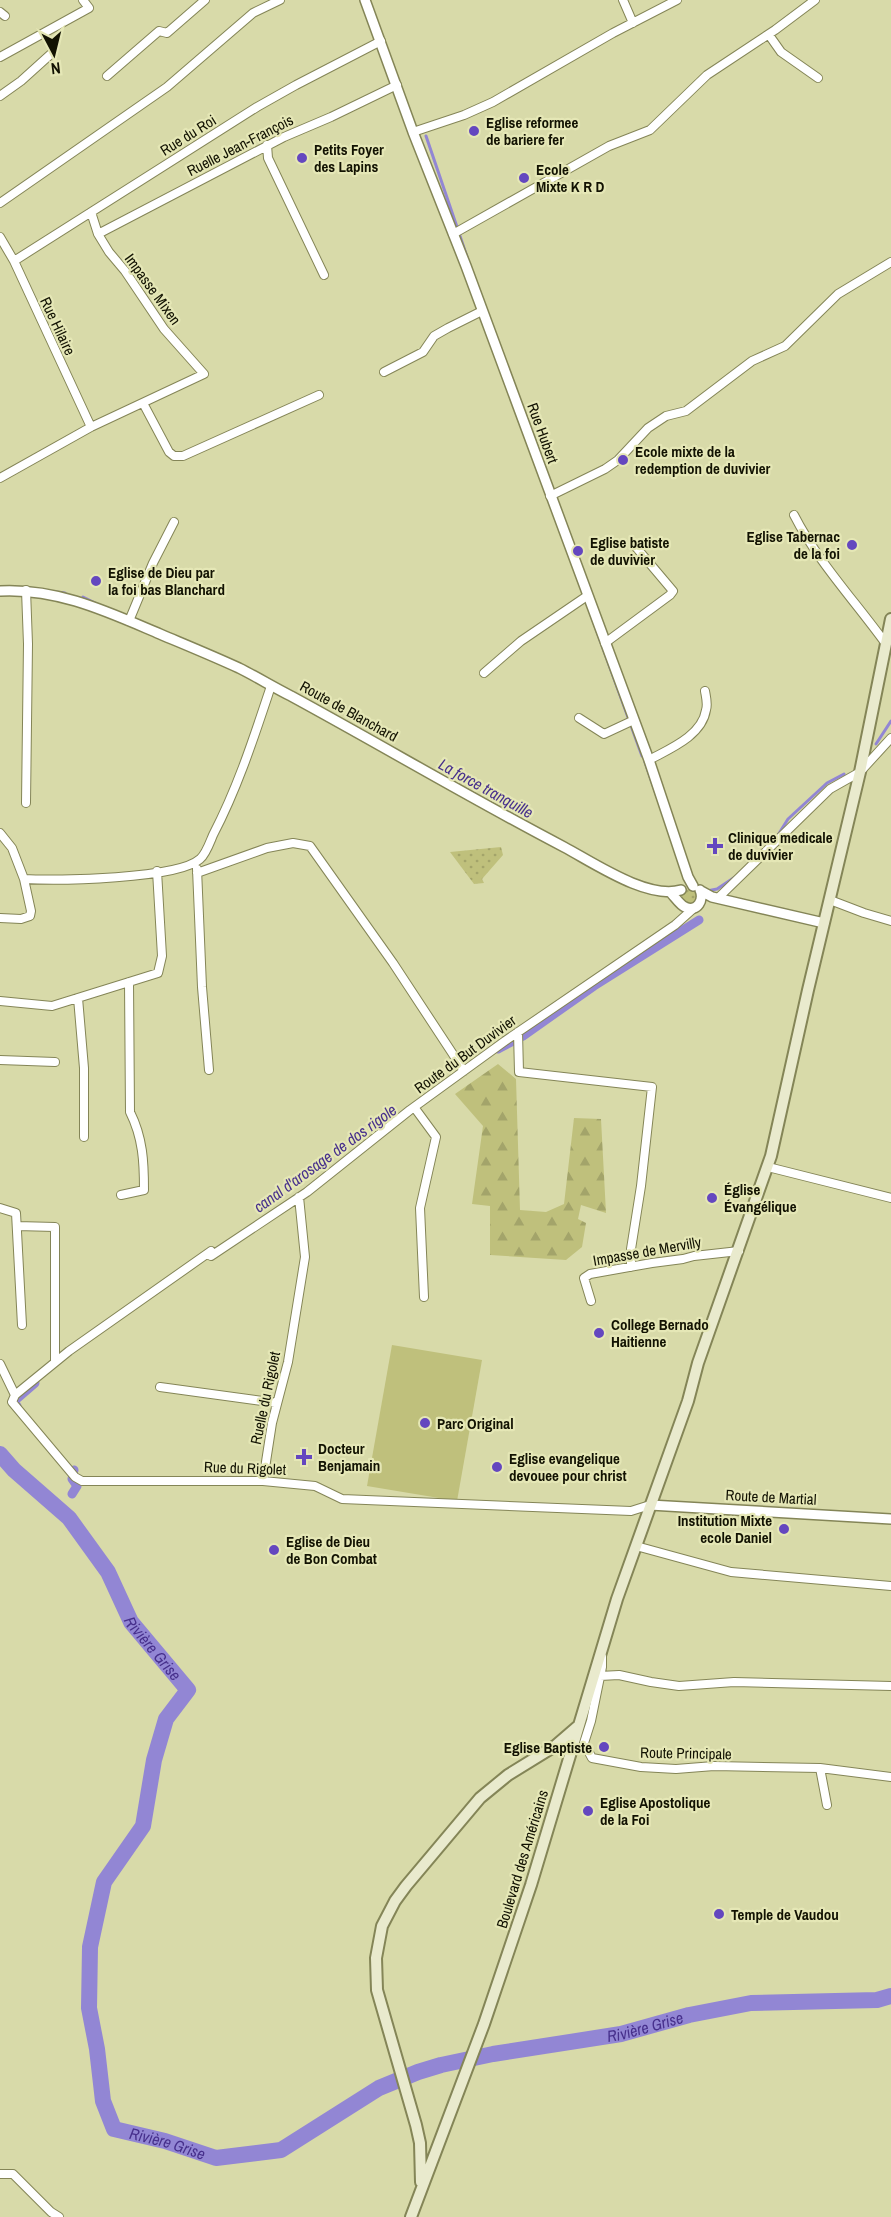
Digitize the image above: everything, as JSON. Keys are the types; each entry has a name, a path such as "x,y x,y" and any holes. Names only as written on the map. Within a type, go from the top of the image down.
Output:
{"main road":[{"name":"Boulevard des Américains","path":"411,2217 484,2024 531,1885 600,1653 674,1442 698,1363 740,1251 768,1167 782,1117 808,990 860,772 891,619"},
{"path":"420,2194 422,2159 416,2125 383,2014 376,1973 377,1946 382,1926 395,1901 440,1843 480,1798 500,1780 547,1752 578,1727"}],"street":[{"path":"0,57 89,8 83,0"},
{"path":"107,76 159,31 167,33 205,0"},
{"path":"0,203 167,87 253,13 280,0"},
{"name":"Rue Hubert","path":"365,0 692,881"},
{"path":"623,0 633,23"},
{"path":"413,132 488,104 633,23 664,3 677,0"},
{"path":"453,234 609,146 650,130 707,75 769,35 815,0"},
{"path":"769,35 781,52 818,78"},
{"name":"Rue du Roi","path":"14,261 257,107 381,41"},
{"path":"0,96 21,81 52,53"},
{"name":"Ruelle Jean-François","path":"98,234 267,146 397,85"},
{"path":"267,146 268,158 324,275"},
{"name":"Impasse Mixen","path":"92,212 98,234 164,328 204,374 143,403"},
{"name":"Rue Hilaire","path":"0,237 14,261 91,427"},
{"path":"550,496 604,469 625,453 648,428 666,416 686,411 752,361 785,346 838,294 891,262"},
{"path":"384,372 423,352 434,336 482,312"},
{"path":"0,478 91,427 143,403 169,452 174,456 183,456 319,395"},
{"path":"794,515 808,542 886,644"},
{"path":"129,621 153,563 174,522"},
{"path":"605,643 673,591 635,546"},
{"path":"26,590 28,644 26,803"},
{"name":"Route de Blanchard","path":"0,591 26,590 75,600 240,669 538,834 641,886 670,893 682,900"},
{"path":"484,673 521,641 587,596"},
{"path":"24,879 119,877 182,867 202,858 231,800 271,686"},
{"path":"649,760 678,746 693,732 706,713 705,691"},
{"path":"579,718 604,734 634,720"},
{"path":"692,881 682,900 689,908 715,898 830,789 860,772 891,738"},
{"path":"0,833 12,848 24,879 31,911 30,916 21,919 0,918"},
{"path":"197,873 267,848 293,843 310,846 393,963 464,1071"},
{"path":"197,861 202,998 209,1070"},
{"path":"0,1001 52,1006 158,973 162,956 157,871"},
{"path":"692,881 715,898"},
{"path":"692,881 715,898 824,923"},
{"path":"692,881 702,896 697,906"},
{"name":"Route du But Duvivier","path":"15,1395 54,1362 211,1251 210,1256 300,1197 414,1107 518,1032 675,925 682,900"},
{"path":"830,900 864,914 891,921"},
{"path":"121,1195 144,1190 144,1153 138,1128 130,1112 129,982"},
{"path":"78,998 84,1068 84,1137"},
{"path":"518,1032 519,1072 652,1087 642,1186 631,1249 631,1267"},
{"path":"0,1060 55,1062"},
{"path":"414,1107 436,1137 420,1208 424,1297"},
{"path":"768,1167 891,1198"},
{"name":"Ruelle du Rigolet","path":"262,1481 277,1403 288,1362 305,1257 300,1197"},
{"path":"0,1208 16,1213 22,1325"},
{"path":"17,1226 54,1227 54,1362"},
{"name":"Impasse de Mervilly","path":"591,1301 584,1278 590,1274 740,1251"},
{"path":"0,1364 15,1395"},
{"path":"160,1387 277,1403"},
{"name":"Rue du Rigolet","path":"15,1395 12,1399 14,1405 75,1477 82,1481 262,1481 315,1486 342,1499 631,1511 650,1505"},
{"name":"Route de Martial","path":"650,1505 891,1519"},
{"path":"636,1546 730,1572 891,1586"},
{"name":"Route Principale","path":"600,1653 603,1659 600,1676 584,1743 592,1758 636,1767 820,1768 891,1777"},
{"path":"600,1676 619,1675 651,1683 679,1686 734,1682 891,1686"},
{"path":"820,1768 827,1804"},
{"path":"0,2174 13,2174 51,2212 59,2217"}],"green space":[{"path":"501,847 503,855 482,879 484,883 474,884 450,852"},
{"path":"690,889 698,897 690,905 682,897"},
{"path":"498,1064 516,1079 520,1210 546,1212 564,1204 574,1118 601,1119 606,1213 581,1205 578,1219 586,1223 582,1247 566,1260 490,1255 490,1206 472,1204 483,1126 455,1094"},
{"name":"Parc Original","path":"392,1345 482,1360 457,1501 367,1486"}],"waterway":[{"path":"426,136 457,227"},
{"path":"460,236 467,257"},
{"name":"La force tranquille","path":"55,592 65,593"},
{"name":"La force tranquille","path":"83,597 97,604"},
{"path":"591,615 642,756"},
{"path":"876,744 891,721"},
{"path":"645,762 657,797"},
{"path":"778,835 788,819 827,783 844,774"},
{"path":"707,891 717,889 735,877"},
{"name":"canal d'arosage de dos rigole","path":"498,1049 523,1036 594,986 699,920"},
{"name":"canal d'arosage de dos rigole","path":"17,1406 13,1402 35,1383"},
{"name":"Rivière Grise","path":"0,1454 14,1470 69,1518 108,1572 131,1622 188,1690 166,1719 154,1760 143,1826 104,1882 90,1947 89,2008 97,2049 103,2101 114,2129 165,2141 216,2158 281,2150 379,2088 441,2065 493,2054 621,2034 689,2015 751,2003 877,2000 891,1996"},
{"name":"canal d'arosage de dos rigole","path":"72,1494 77,1486 72,1479 74,1470"}],"place":[{"name":"Eglise reformee de bariere fer","path":"474,131"},
{"name":"Petits Foyer des Lapins","path":"302,158"},
{"name":"Ecole Mixte K R D","path":"524,178"},
{"name":"Ecole mixte de la redemption de duvivier","path":"623,460"},
{"name":"Eglise Tabernac de la foi","path":"852,545"},
{"name":"Eglise batiste de duvivier","path":"578,551"},
{"name":"Eglise de Dieu par la foi bas Blanchard","path":"96,581"},
{"name":"Clinique medicale de duvivier","path":"715,846"},
{"name":"Église Évangélique","path":"712,1198"},
{"name":"College Bernado Haitienne","path":"599,1333"},
{"name":"Parc Original","path":"425,1423"},
{"name":"Docteur Benjamain","path":"304,1457"},
{"name":"Eglise evangelique devouee pour christ","path":"497,1467"},
{"name":"Institution Mixte ecole Daniel","path":"784,1529"},
{"name":"Eglise de Dieu de Bon Combat","path":"274,1550"},
{"name":"Eglise Baptiste","path":"604,1747"},
{"name":"Eglise Apostolique de la Foi","path":"588,1811"},
{"name":"Temple de Vaudou","path":"719,1914"}]}
